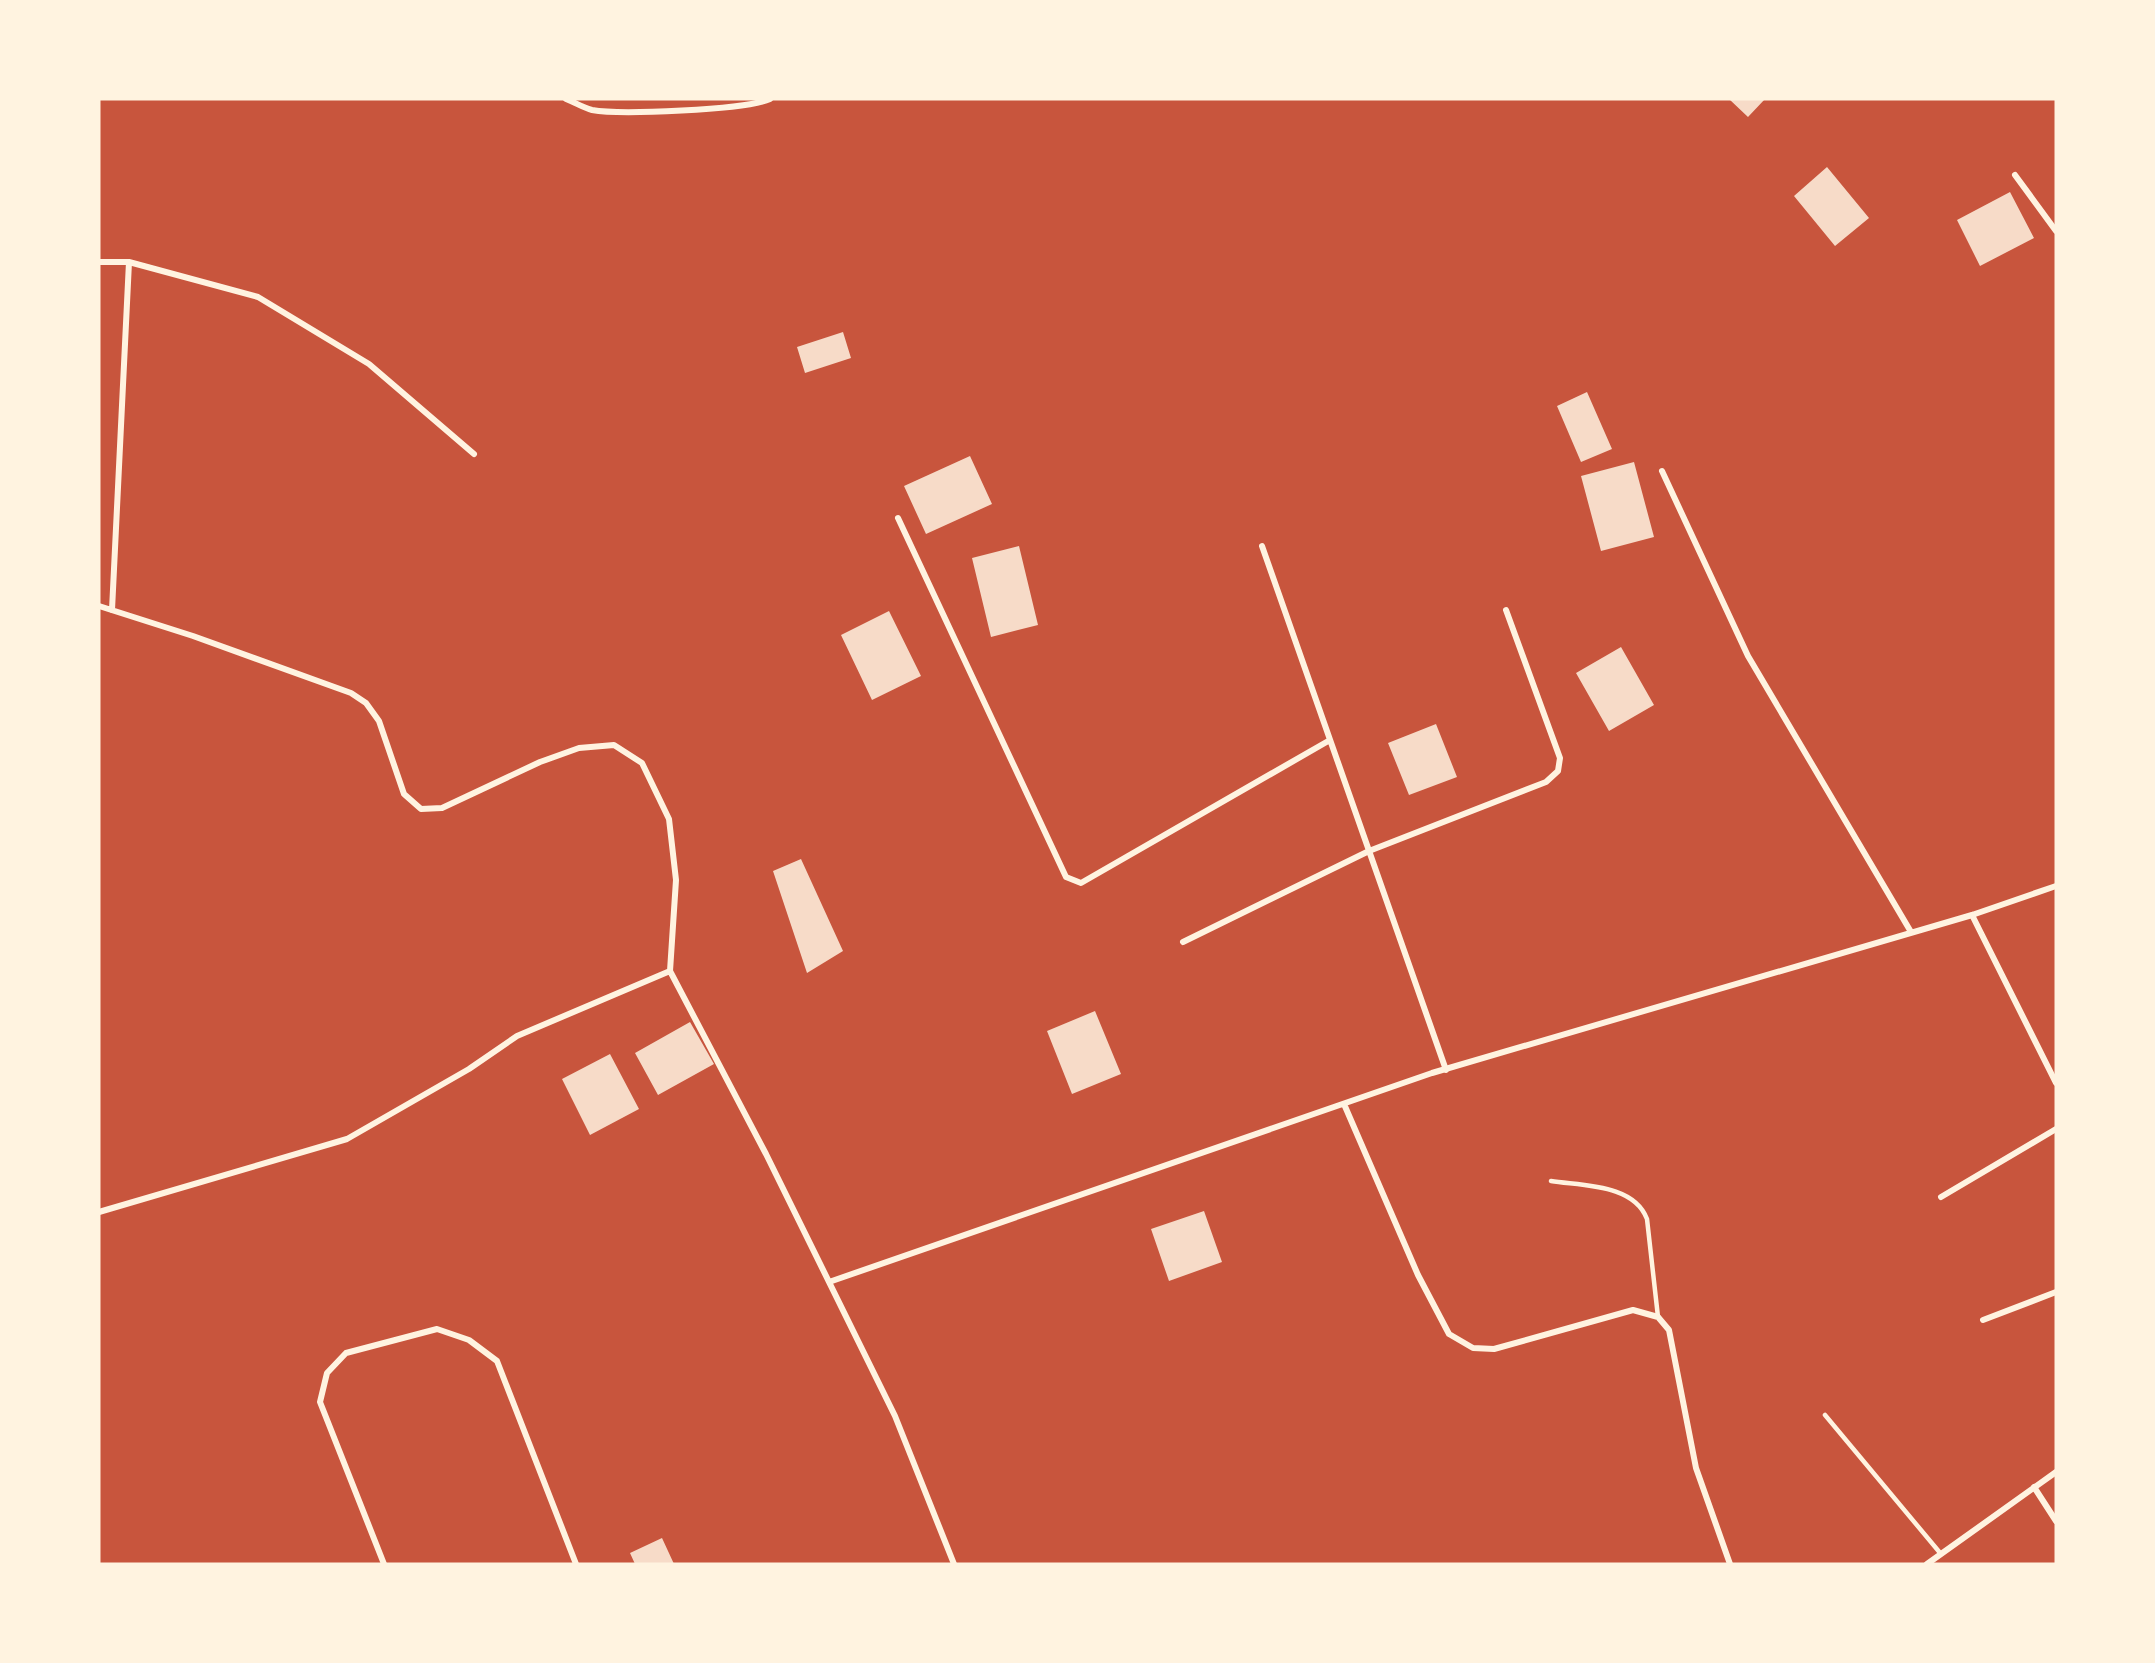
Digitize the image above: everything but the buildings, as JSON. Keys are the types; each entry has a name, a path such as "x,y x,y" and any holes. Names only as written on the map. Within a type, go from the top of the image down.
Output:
{"street":[{"path":"566,99 592,110 621,111 715,108 770,99"},
{"path":"2015,176 2056,231"},
{"path":"99,262 129,262 258,297 369,364 474,454"},
{"path":"112,610 129,262"},
{"path":"1662,471 1748,656 1911,932"},
{"path":"898,518 1066,877 1081,883 1330,740"},
{"path":"1262,546 1446,1070"},
{"path":"99,606 204,640 351,693 366,703 379,721 404,794 421,809 442,808 540,762 579,748 614,745 642,763 669,819 676,880 670,971 830,1282 895,1416 954,1564"},
{"path":"1183,942 1369,851 1546,782 1557,771 1560,758 1506,610"},
{"path":"830,1282 1446,1070 1972,915 2056,886"},
{"path":"1972,915 2056,1083"},
{"path":"99,1212 347,1139 469,1069 517,1036 670,971"},
{"path":"1344,1104 1418,1275 1449,1334 1473,1348 1494,1349 1634,1310 1658,1317 1669,1330 1696,1468 1730,1564"},
{"path":"1941,1197 2056,1129"},
{"path":"1983,1320 2056,1292"},
{"path":"384,1564 320,1402 327,1373 346,1353 437,1329 469,1340 497,1360 576,1564"},
{"path":"1927,1564 2056,1472"},
{"path":"2034,1487 2056,1521"}],"lane":[{"path":"1551,1181 1624,1193 1644,1211 1647,1219 1658,1317"},
{"path":"1825,1415 1941,1554"}]}
